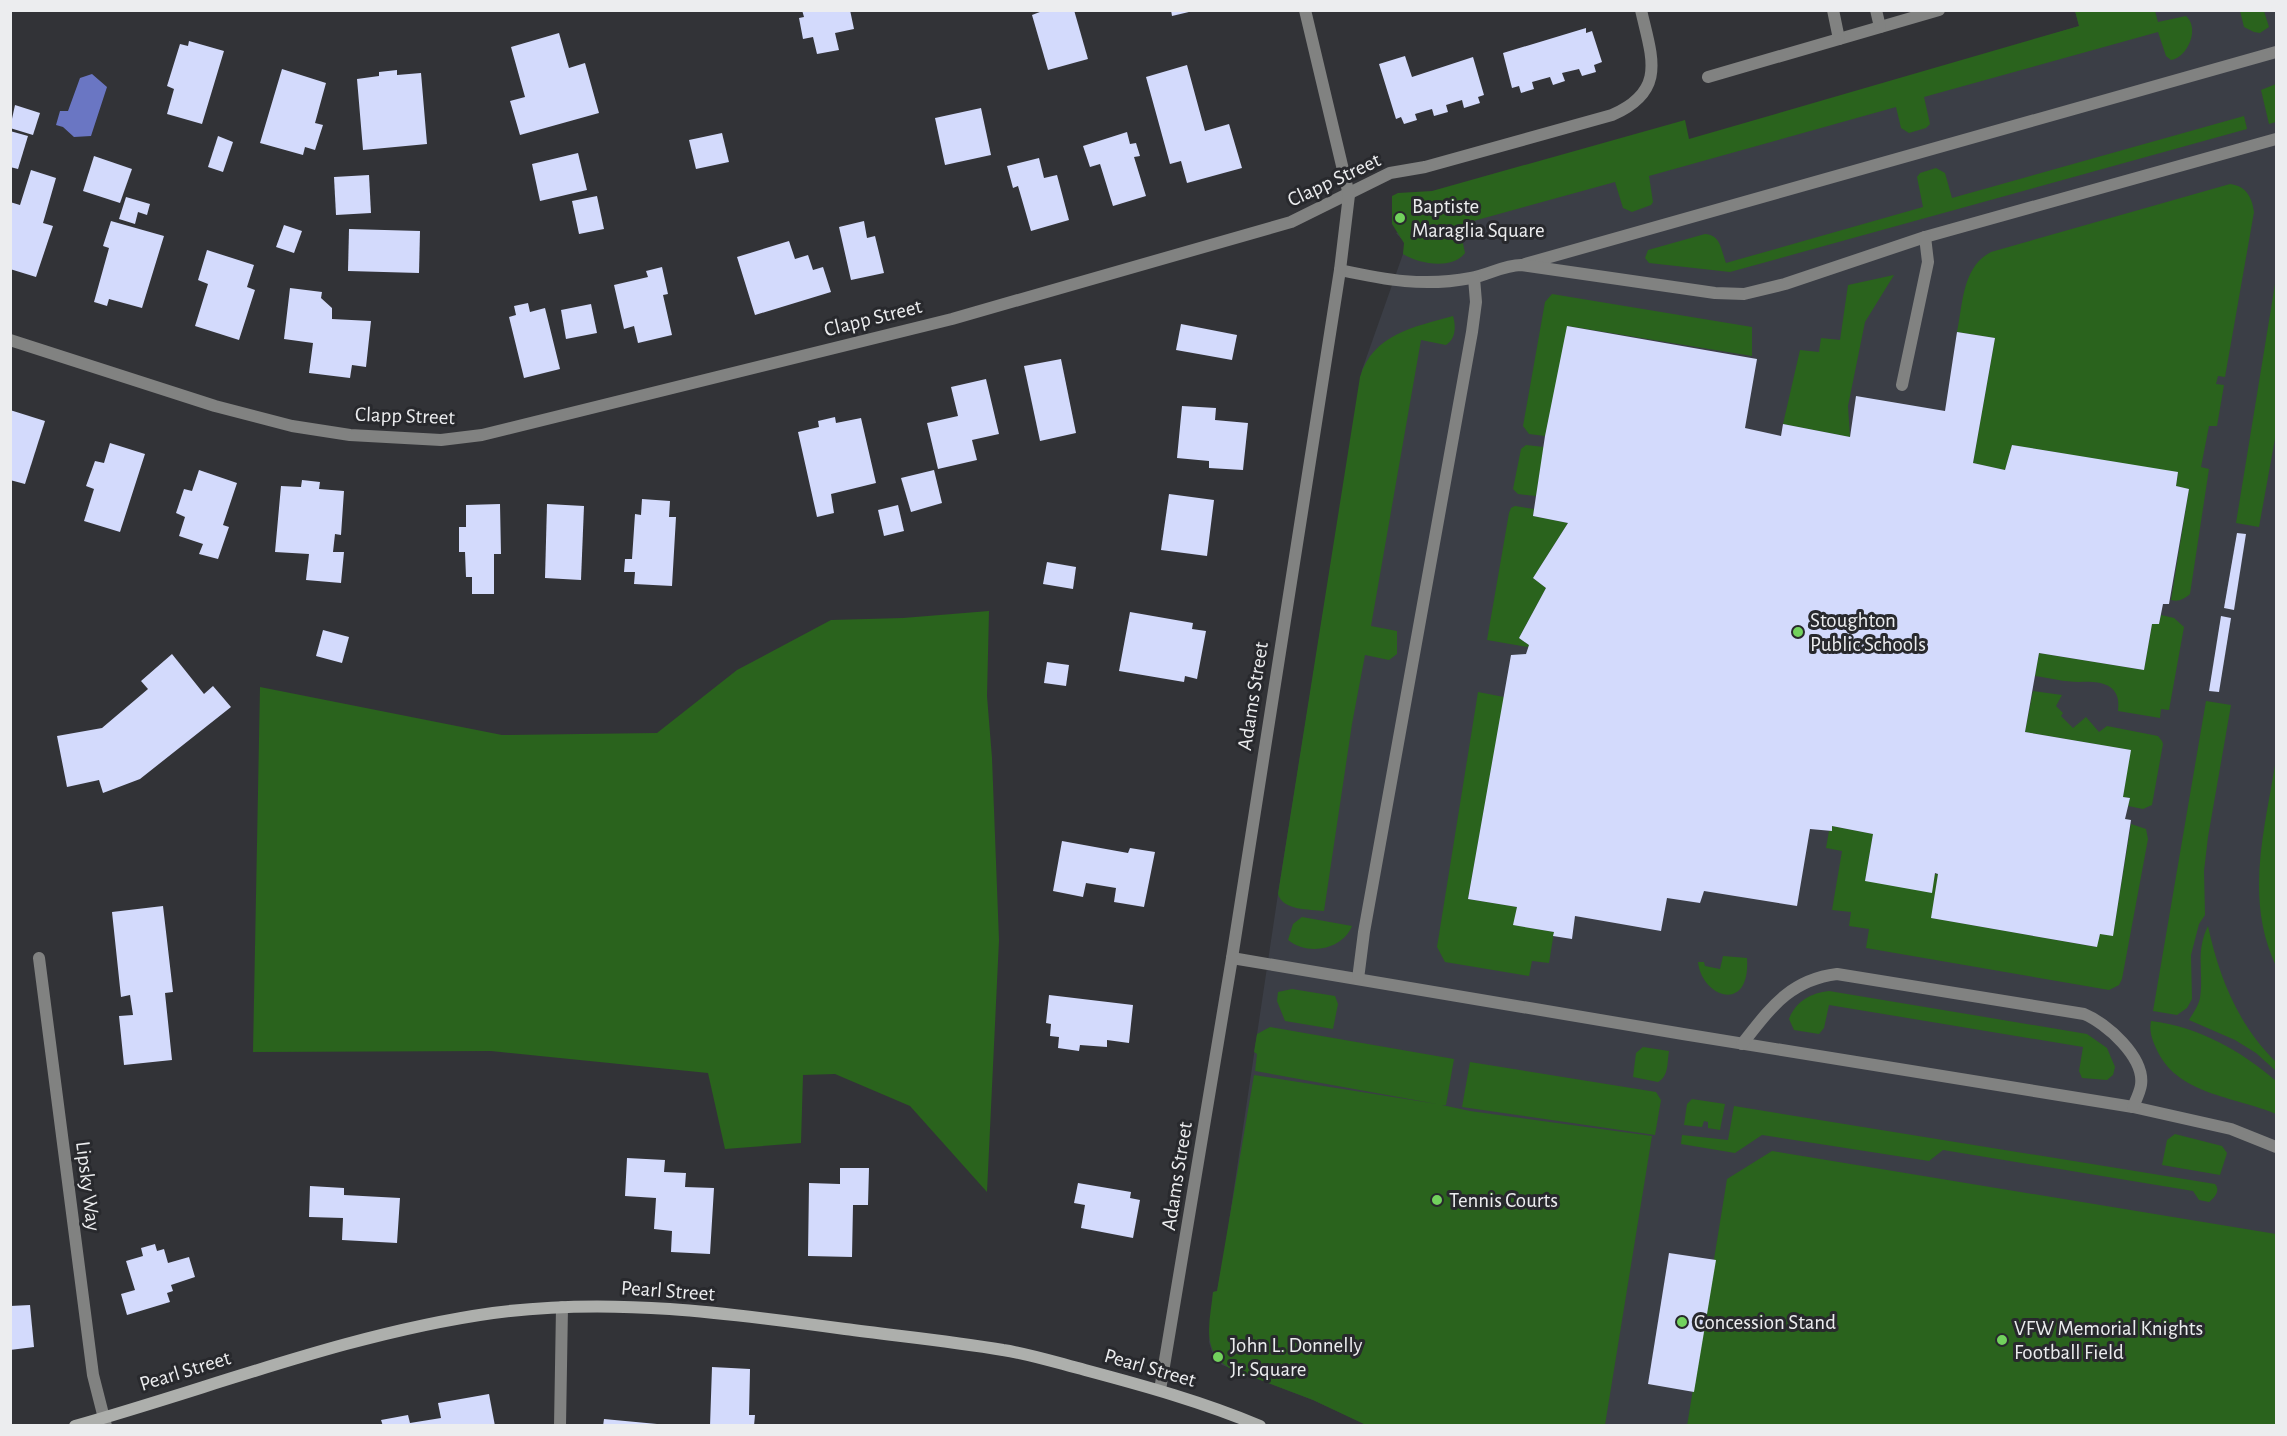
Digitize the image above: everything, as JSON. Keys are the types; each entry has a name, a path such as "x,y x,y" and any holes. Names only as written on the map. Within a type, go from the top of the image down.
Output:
{"main road":[{"name":"Pearl Street","path":"75,1425 105,1421 311,1354 412,1329 494,1313 562,1307 644,1306 1005,1350 1160,1390 1260,1425"}],"street":[{"name":"Adams Street","path":"1160,1390 1232,958 1340,270 1349,195 1305,10"},
{"name":"Clapp Street","path":"10,340 215,406 292,426 350,435 441,440 482,435 952,319 1291,222 1390,173 1425,167 1612,115 1627,108 1640,98 1649,85 1652,69 1641,10"},
{"path":"1833,10 1839,39"},
{"path":"1876,10 1880,27"},
{"path":"1708,77 1938,10"},
{"path":"1521,265 2277,52"},
{"path":"1340,270 1386,280 1436,284 1474,278 1513,265 1521,265 1735,295 1785,284 1925,237 2277,139"},
{"path":"1902,385 1928,262 1925,237"},
{"path":"1358,979 1364,932 1472,332 1476,302 1474,278"},
{"name":"Lipsky Way","path":"39,958 93,1375 105,1421"},
{"path":"1232,958 2133,1107 2231,1129 2277,1147"},
{"path":"1742,1044 1785,994 1798,985 1820,976 1837,974 2037,1006 2095,1018 2118,1038 2134,1059 2142,1084 2133,1107"},
{"path":"560,1425 562,1307"}],"shaded area":[{"name":"Stoughton Public Schools","path":"2075,11 2276,11 2276,1425 1367,1425 1313,1400 1222,1365 1213,1355 1209,1342 1213,1292 1217,1291 1224,1255 1278,894 1362,370 1405,243 1396,233 2079,26"}],"green space":[{"path":"2075,11 2155,11 2158,22 2186,16 2190,21 2192,34 2187,48 2177,58 2171,60 2166,56 2158,32 1924,97 1930,124 1926,128 1909,133 1901,128 1896,107 1649,176 1653,202 1651,205 1632,212 1623,208 1615,182 1459,225 1465,253 1452,262 1426,263 1403,254 1404,243 1392,224 1392,196 1398,193 1432,191 1685,120 1689,139 2079,26"},
{"path":"2240,11 2264,11 2269,27 2260,33 2244,27"},
{"path":"2276,84 2276,122 2269,124 2261,90"},
{"path":"2244,116 2247,129 1730,272 1649,263 1645,258 1648,250 1705,234 1717,240 1726,263 1923,207 1917,177 1920,173 1936,168 1945,173 1952,198"},
{"path":"2230,184 2240,187 2247,193 2254,212 2225,377 2218,376 2216,384 2224,385 2217,426 2209,426 2201,467 2209,469 2190,594 2181,600 2174,601 2171,600 2189,489 2176,486 2178,473 2012,445 2005,470 1973,463 1995,338 1957,332 1969,277 1981,259 1991,252"},
{"path":"1894,275 1865,322 1848,406 1850,437 1783,424 1800,350 1819,352 1821,338 1840,340 1848,285"},
{"path":"2276,278 2276,433 2259,527 2236,523"},
{"path":"1552,294 1752,327 1752,356 1568,326 1545,436 1529,434 1523,426 1545,302"},
{"path":"1453,316 1454,332 1452,339 1446,345 1421,340 1371,626 1397,631 1397,654 1389,660 1365,655 1352,724 1324,911 1297,908 1285,904 1278,894 1360,377 1366,362 1385,342 1410,329"},
{"path":"1526,445 1544,447 1536,496 1518,494 1513,489 1521,449"},
{"path":"1515,506 1534,509 1533,516 1568,523 1533,578 1546,588 1519,638 1529,645 1528,647 1487,640 1509,513"},
{"path":"989,611 987,696 992,758 999,940 987,1192 910,1106 835,1074 803,1075 801,1143 725,1149 708,1073 491,1051 253,1052 260,687 502,735 657,733 737,670 831,620 903,618"},
{"path":"2161,615 2174,618 2184,627 2169,710 2161,709 2160,718 2118,711 2118,702 2113,689 2101,683 2035,676 2039,653 2144,670 2152,624 2159,624"},
{"path":"2033,691 2062,695 2056,706 2063,713 2061,716 2073,728 2086,717 2099,732 2107,726 2158,736 2163,744 2152,805 2143,809 2128,806 2130,798 2123,797 2130,750 2025,732"},
{"path":"1478,692 1504,697 1468,899 1517,907 1514,925 1554,932 1549,963 1532,961 1529,976 1445,962 1437,947"},
{"path":"2206,701 2231,705 2208,837 2204,871 2205,915 2199,924 2191,955 2192,999 2187,1008 2177,1015 2153,1011"},
{"path":"2276,759 2276,966 2266,940 2259,889 2263,837"},
{"path":"2131,824 2146,829 2148,839 2122,979 2119,985 2109,990 1866,948 1869,929 1849,926 1851,912 1832,910 1842,851 1826,848 1832,826 1873,834 1865,881 1938,874 1932,918 2096,947 2100,934 2113,935"},
{"path":"1302,917 1352,926 1341,941 1333,945 1324,948 1305,948 1288,940 1293,924"},
{"path":"2208,926 2224,982 2251,1032 2276,1062 2276,1071 2256,1053 2235,1040 2189,1020 2200,998 2201,953"},
{"path":"1723,956 1747,958 1746,976 1742,987 1734,993 1726,994 1716,991 1701,974 1698,962 1704,962 1705,966 1720,969"},
{"path":"1292,989 1335,996 1338,1004 1333,1029 1285,1021 1277,1001 1278,992"},
{"path":"1829,991 2087,1034 2107,1048 2115,1067 2113,1075 2107,1080 2082,1078 2079,1071 2083,1047 1829,1005 1824,1028 1819,1034 1794,1030 1789,1019 1796,1007 1810,996"},
{"path":"2151,1021 2202,1034 2248,1059 2276,1081 2276,1114 2208,1092 2177,1076 2165,1064 2156,1048 2151,1035"},
{"name":"Tennis Courts","path":"1270,1027 1454,1059 1446,1105 1442,1105 1470,1111 1652,1136 1605,1425 1366,1425 1313,1400 1231,1369 1221,1362 1211,1345 1210,1314 1213,1292 1217,1291 1254,1075 1437,1104 1255,1071 1257,1054 1254,1052 1257,1034"},
{"path":"1643,1047 1669,1051 1666,1073 1658,1082 1633,1077 1636,1053"},
{"path":"1470,1062 1656,1092 1661,1100 1655,1135 1462,1107"},
{"path":"1692,1099 1725,1104 1720,1130 1708,1128 1708,1122 1704,1121 1702,1127 1684,1125 1687,1104"},
{"path":"1734,1106 2215,1184 2217,1192 2209,1202 2199,1200 2193,1191 1943,1150 1929,1161 1762,1135 1735,1153 1681,1144 1682,1135 1728,1140"},
{"path":"2175,1134 2222,1146 2227,1153 2220,1175 2162,1165 2167,1140"},
{"name":"VFW Memorial Knights Football Field","path":"1772,1151 2276,1234 2276,1425 1687,1426 1727,1179"}],"water":[{"path":"92,74 107,87 91,136 74,137 63,127 56,125 60,111 68,111 80,78"}],"building":[{"path":"802,10 850,10 854,29 835,33 839,50 817,54 813,37 803,39 799,18 804,17"},
{"path":"1045,10 1074,10 1088,59 1048,70 1032,15"},
{"path":"1171,10 1192,10 1193,11 1172,16"},
{"path":"1586,28 1586,33 1592,31 1602,62 1594,65 1596,72 1582,76 1579,69 1562,73 1565,81 1553,85 1550,77 1532,82 1534,89 1521,93 1519,86 1512,88 1503,53"},
{"path":"559,33 569,68 585,63 599,113 520,135 510,101 525,97 511,47"},
{"path":"189,41 224,51 202,124 167,114 174,89 167,86 180,44 188,46"},
{"path":"1405,56 1412,77 1473,57 1484,95 1478,97 1480,103 1464,108 1462,100 1446,105 1448,112 1434,116 1432,109 1415,114 1417,120 1404,124 1401,117 1396,119 1379,64"},
{"path":"1187,65 1205,131 1229,124 1242,168 1187,183 1181,161 1170,164 1146,77"},
{"path":"282,69 326,83 315,123 323,125 315,150 305,147 303,155 260,143"},
{"path":"397,70 397,75 421,73 427,144 363,150 357,79 379,76 379,72"},
{"path":"15,105 40,113 33,135 10,128"},
{"path":"981,108 991,155 945,165 935,118"},
{"path":"10,131 28,136 18,169 10,167"},
{"path":"1127,132 1130,144 1136,143 1140,156 1134,157 1146,196 1113,206 1100,164 1090,167 1083,146"},
{"path":"722,133 729,162 696,169 689,140"},
{"path":"218,136 233,142 223,172 208,167"},
{"path":"578,153 587,190 540,201 532,164"},
{"path":"94,156 132,169 120,203 83,191"},
{"path":"1039,158 1044,178 1057,175 1069,220 1031,231 1018,186 1013,188 1007,166"},
{"path":"31,170 56,178 43,223 53,226 36,277 10,269 10,202 20,205"},
{"path":"369,175 371,213 336,215 334,177"},
{"path":"597,196 604,229 579,234 572,201"},
{"path":"126,197 150,204 147,215 138,212 135,224 119,219"},
{"path":"111,221 164,236 142,308 109,299 107,306 94,302 109,248 103,246"},
{"path":"864,221 867,238 875,236 884,273 851,280 839,227"},
{"path":"284,225 302,231 294,253 276,247"},
{"path":"349,229 420,231 419,273 348,271"},
{"path":"789,241 795,259 808,255 813,270 823,267 831,292 755,315 737,257"},
{"path":"207,250 254,265 247,287 255,290 239,340 195,326 208,284 198,280"},
{"path":"662,267 668,294 663,295 672,335 638,343 634,326 624,329 614,285 648,277 646,271"},
{"path":"290,288 322,292 321,298 332,308 332,319 371,321 366,367 352,365 350,378 309,373 313,343 284,339"},
{"path":"528,303 530,312 545,308 560,369 524,378 509,317 516,315 514,306"},
{"path":"591,304 597,333 566,339 561,310"},
{"path":"1181,324 1237,335 1232,360 1176,350"},
{"path":"1567,326 1757,359 1745,428 1781,436 1783,424 1850,437 1856,396 1945,411 1957,332 1995,338 1973,463 2005,470 2012,445 2178,472 2176,486 2189,489 2169,604 2163,604 2159,624 2152,624 2144,670 2039,653 2025,732 2131,750 2123,797 2130,798 2125,819 2131,820 2113,936 2100,934 2097,947 1931,918 1938,874 1935,873 1932,893 1865,881 1873,834 1832,826 1832,831 1810,829 1797,906 1704,891 1700,903 1667,898 1661,931 1575,916 1572,939 1553,936 1554,932 1513,925 1517,907 1468,899 1511,655 1526,654 1529,645 1519,638 1546,588 1533,578 1568,523 1533,516 1545,436"},
{"path":"1061,359 1076,433 1040,441 1024,366"},
{"path":"986,379 999,434 972,440 977,460 938,469 927,423 958,416 951,387"},
{"path":"1182,406 1216,408 1215,420 1248,423 1243,470 1209,468 1209,461 1177,458"},
{"path":"10,410 45,421 25,484 10,480"},
{"path":"835,417 836,423 861,418 876,483 831,494 834,513 817,517 798,432 819,427 818,421"},
{"path":"110,443 145,454 120,532 84,521 94,489 86,486 95,461 104,463"},
{"path":"199,470 237,483 223,525 229,527 218,559 199,554 203,544 179,536 185,517 176,513 184,489 192,491"},
{"path":"934,470 942,503 911,512 901,478"},
{"path":"302,480 320,482 319,489 344,491 341,535 335,534 333,552 344,552 341,583 306,580 309,554 275,552 281,486 301,487"},
{"path":"1169,494 1214,500 1207,556 1161,550"},
{"path":"642,499 670,501 669,517 676,517 672,586 634,584 635,572 624,572 625,559 632,559 635,514 641,515"},
{"path":"500,504 501,554 494,554 494,594 472,594 472,577 466,577 465,552 459,552 459,527 466,527 466,505"},
{"path":"547,504 584,506 581,580 545,578"},
{"path":"898,505 904,531 884,536 878,510"},
{"path":"2237,533 2246,534 2234,610 2224,608"},
{"path":"1047,562 1076,567 1073,589 1043,584"},
{"path":"1130,612 1193,623 1192,629 1206,631 1197,679 1185,676 1184,682 1119,671"},
{"path":"2221,616 2231,618 2219,692 2209,691"},
{"path":"323,630 349,637 342,663 316,656"},
{"path":"172,654 204,694 213,686 231,707 140,779 103,793 99,780 67,787 57,736 102,728 148,689 141,681"},
{"path":"1047,662 1069,665 1066,686 1044,683"},
{"path":"1062,841 1128,853 1130,848 1155,852 1144,907 1114,902 1116,888 1086,883 1083,897 1053,891"},
{"path":"163,906 173,992 165,993 172,1060 124,1065 119,1016 133,1015 130,995 121,997 112,912"},
{"path":"1049,995 1133,1005 1129,1043 1107,1040 1107,1047 1080,1045 1079,1051 1058,1048 1059,1037 1050,1036 1051,1024 1046,1023"},
{"path":"627,1158 665,1160 664,1172 686,1173 685,1187 714,1188 710,1254 671,1252 672,1231 654,1229 656,1198 625,1196"},
{"path":"840,1168 869,1168 868,1205 853,1205 852,1257 808,1256 809,1183 840,1184"},
{"path":"1078,1183 1131,1192 1130,1198 1140,1200 1133,1238 1081,1228 1085,1205 1074,1203"},
{"path":"310,1186 344,1188 344,1195 400,1198 397,1243 342,1240 343,1218 309,1217"},
{"path":"155,1244 157,1251 164,1249 168,1263 189,1257 195,1277 171,1285 173,1291 167,1293 170,1302 127,1315 121,1294 135,1290 126,1261 143,1256 141,1248"},
{"name":"Concession Stand","path":"1669,1253 1716,1260 1694,1392 1648,1384"},
{"path":"30,1305 34,1347 10,1350 10,1306"},
{"path":"712,1367 750,1369 749,1415 755,1415 754,1426 710,1426"},
{"path":"489,1394 495,1426 383,1426 381,1420 408,1415 410,1423 441,1418 438,1403"},
{"path":"604,1419 657,1424 657,1426 603,1426"}],"place":[{"name":"Baptiste Maraglia Square","path":"1400,218"},
{"name":"Stoughton Public Schools","path":"1798,632"},
{"name":"Tennis Courts","path":"1437,1200"},
{"name":"Concession Stand","path":"1682,1322"},
{"name":"VFW Memorial Knights Football Field","path":"2002,1340"},
{"name":"John L. Donnelly Jr. Square","path":"1218,1357"}]}
